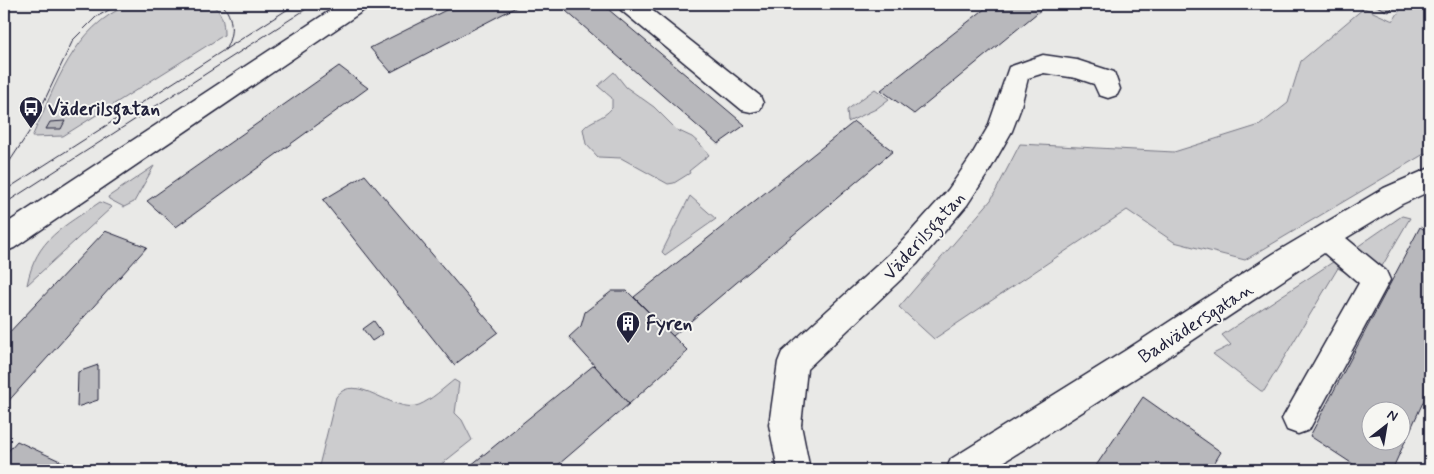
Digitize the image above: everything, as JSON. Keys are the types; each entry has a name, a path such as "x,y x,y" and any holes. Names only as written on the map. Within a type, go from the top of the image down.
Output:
{"street":[{"path":"4,240 356,4"},
{"path":"629,4 751,103"},
{"name":"Väderilsgatan","path":"794,470 785,425 793,362 906,259 962,195 1000,130 1017,73 1043,64 1077,69 1105,78 1108,89"},
{"name":"Badvädersgatan","path":"962,470 1137,360 1283,264 1393,196 1430,179"},
{"path":"1298,419 1376,280 1326,238"}],"shaded area":[{"path":"130,4 211,4 222,17 224,35 63,136 32,137 59,78 80,42 110,14"},
{"path":"1404,4 1430,4 1430,153 1424,154 1245,260 1174,242 1127,210 934,339 899,307 991,200 1020,144 1174,152 1260,125 1288,103 1301,61 1364,8 1393,21"},
{"path":"614,72 626,87 654,107 677,130 692,137 709,155 689,171 690,173 674,183 668,184 621,158 598,157 586,144 583,129 612,108 612,98 598,86"},
{"path":"875,89 889,99 876,109 848,122 847,110"},
{"path":"154,166 134,202 124,207 109,199 108,197"},
{"path":"690,196 716,219 665,255 662,252"},
{"path":"100,202 112,207 27,285 37,256 53,235"},
{"path":"1402,216 1410,218 1381,268 1357,247"},
{"path":"1336,260 1355,278 1338,268 1264,391 1261,391 1213,354 1231,345 1222,335"},
{"path":"454,380 459,383 455,413 462,420 472,440 434,470 318,470 336,397 344,390 353,388 364,390 398,404 409,406 424,403"}],"building":[{"path":"458,4 522,4 391,72 370,48"},
{"path":"579,4 602,4 745,125 718,144 566,11"},
{"path":"991,4 1048,4 914,114 881,90"},
{"path":"1372,4 1395,4 1389,12"},
{"path":"339,66 368,88 176,227 147,201"},
{"path":"65,121 61,129 46,129 50,122"},
{"path":"854,122 893,151 673,336 634,297"},
{"path":"365,175 498,332 454,365 323,200"},
{"path":"1420,227 1430,233 1430,387 1412,426 1412,402 1362,402 1362,452 1400,452 1392,470 1362,470 1310,436"},
{"path":"105,231 147,247 4,406 4,338"},
{"name":"Fyren","path":"612,291 627,291 688,351 629,404 569,337 581,326 585,312"},
{"path":"374,321 383,334 372,341 363,329"},
{"path":"98,365 98,400 77,407 78,372"},
{"path":"594,365 629,404 552,470 465,470"},
{"path":"1143,397 1221,452 1210,470 1093,470"},
{"path":"17,441 81,470 4,470 4,456"}],"tram line":[{"path":"4,170 31,129 73,40 96,17 120,4"},
{"path":"222,4 231,20 230,38 225,49"},
{"path":"225,49 296,4"},
{"path":"4,204 314,4"},
{"path":"4,191 225,49"}],"place":[{"name":"Väderilsgatan","path":"31,129"},
{"name":"Fyren","path":"628,344"}]}
